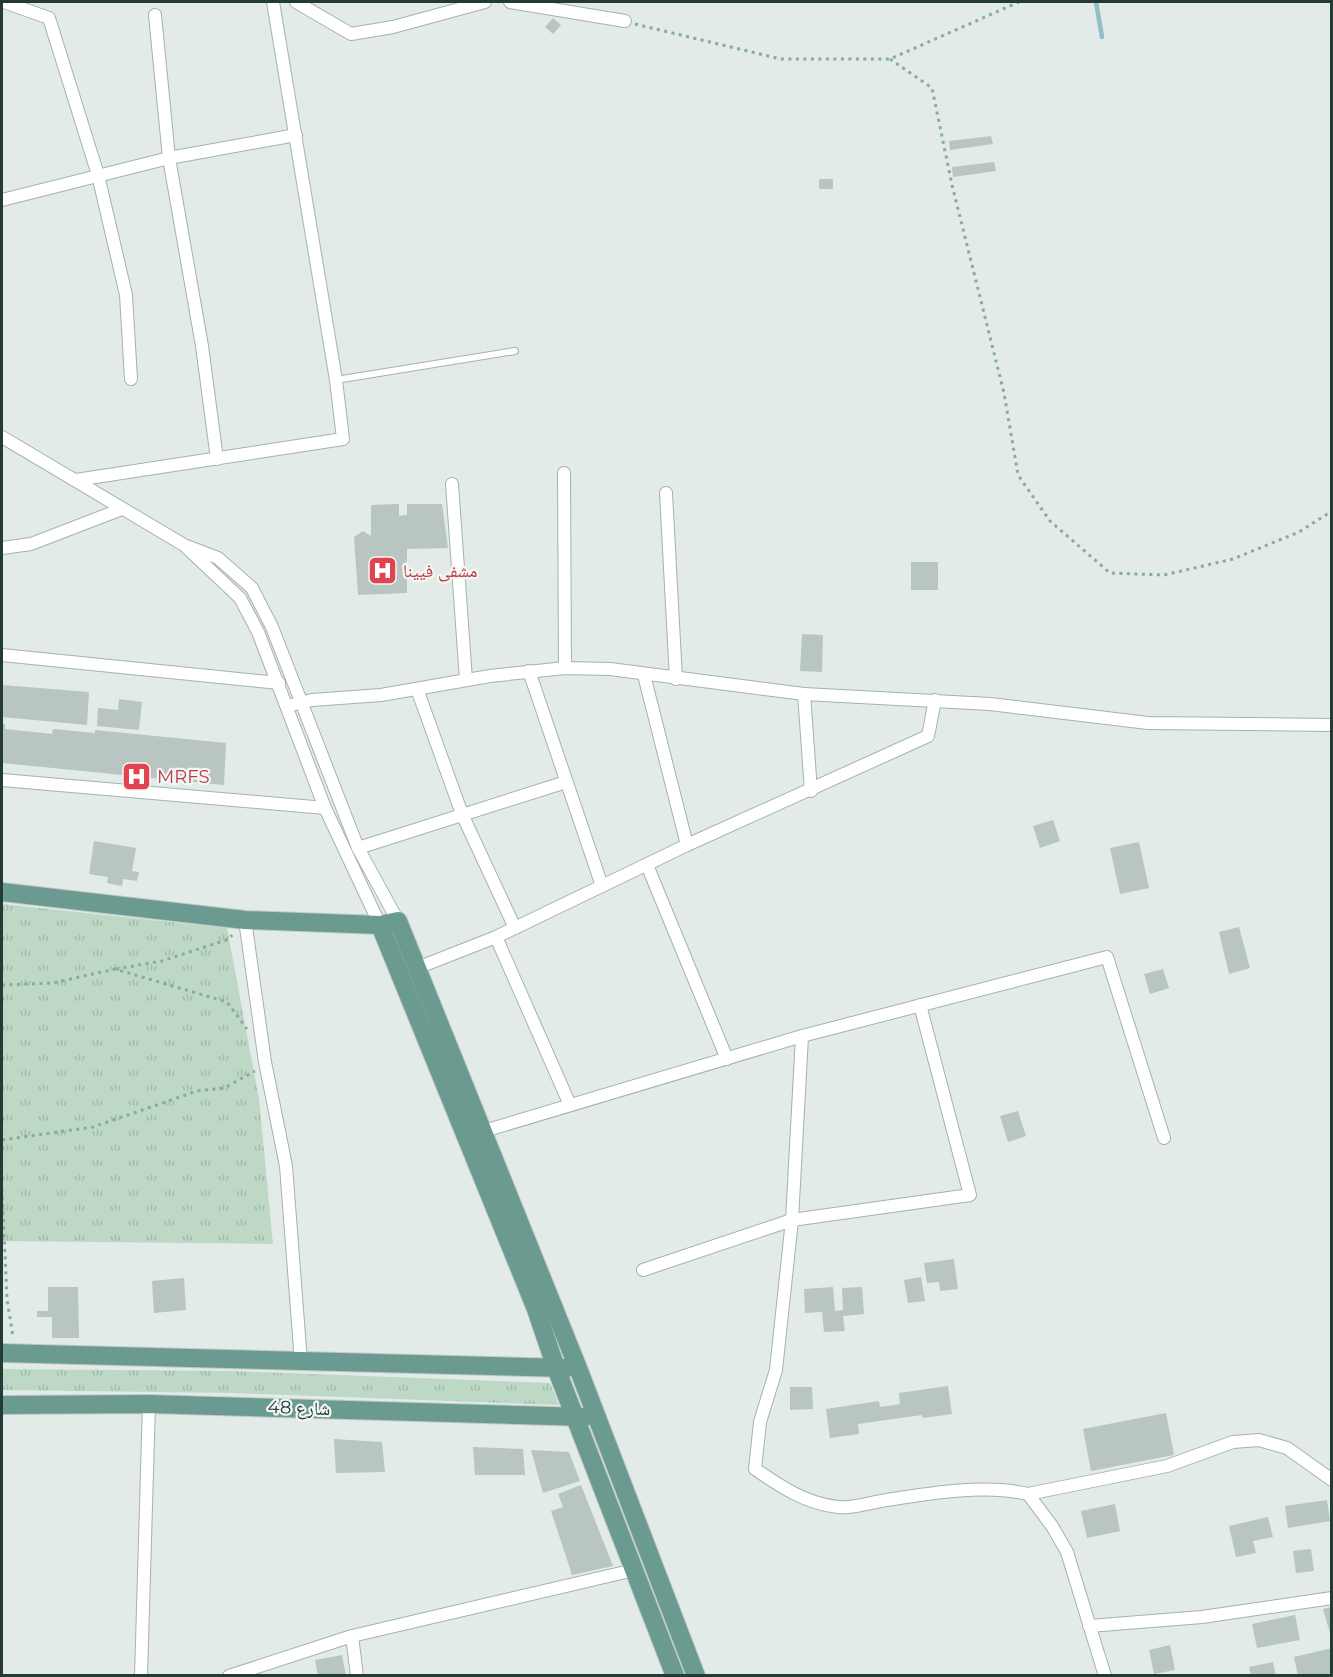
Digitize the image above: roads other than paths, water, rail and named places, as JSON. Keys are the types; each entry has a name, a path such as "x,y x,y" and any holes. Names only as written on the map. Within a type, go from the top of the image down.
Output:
{"main road":[{"path":"2,892 245,920 380,925 398,921 578,1368 696,1676"},
{"path":"380,925 469,1138 675,1676"},
{"path":"9,1353 578,1368"},
{"name":"48 شارع","path":"2,1405 148,1404 596,1416"}],"street":[{"path":"4,2 49,18 98,175 126,295 131,379"},
{"path":"76,480 342,439 336,380 273,2"},
{"path":"296,2 351,34 393,27 485,2"},
{"path":"510,2 625,21"},
{"path":"155,15 169,158 202,346 217,459"},
{"path":"2,200 169,158 296,135"},
{"path":"2,437 184,545 218,558 252,588 272,627 358,848 398,921"},
{"path":"564,472 565,668"},
{"path":"452,484 466,680"},
{"path":"666,493 676,679"},
{"path":"2,548 31,544 122,509"},
{"path":"184,545 240,598 258,632 326,808 380,925"},
{"path":"2,655 279,683"},
{"path":"287,706 302,702 357,698 466,680 565,668 610,669 804,694 935,700 1148,723 1332,725"},
{"path":"530,671 602,886"},
{"path":"644,675 687,845"},
{"path":"417,689 462,814 515,928"},
{"path":"804,694 811,791"},
{"path":"417,969 496,937 687,845 811,791 928,736 935,700"},
{"path":"2,780 326,808"},
{"path":"358,848 566,782"},
{"path":"647,865 727,1059"},
{"path":"245,920 265,1062 286,1166 301,1362"},
{"path":"496,937 570,1105"},
{"path":"484,1131 802,1036 1107,957 1164,1138"},
{"path":"643,1270 792,1221 970,1195 920,1005"},
{"path":"802,1036 792,1221 776,1370 760,1422 755,1469 788,1491 814,1502 839,1507 947,1491 1005,1489 1028,1494 1167,1466 1233,1443 1259,1440 1287,1448 1332,1480"},
{"path":"141,1676 148,1404"},
{"path":"1028,1494 1052,1526 1067,1552 1105,1676"},
{"path":"229,1676 352,1636 634,1570"},
{"path":"1089,1626 1202,1617 1332,1598"},
{"path":"352,1636 357,1676"}],"lane":[{"path":"336,380 515,351"}],"waterway":[{"path":"1096,2 1102,37"}],"place":[{"name":"مشفى فيينا","path":"382,571"},
{"name":"MRFS","path":"136,777"}]}
